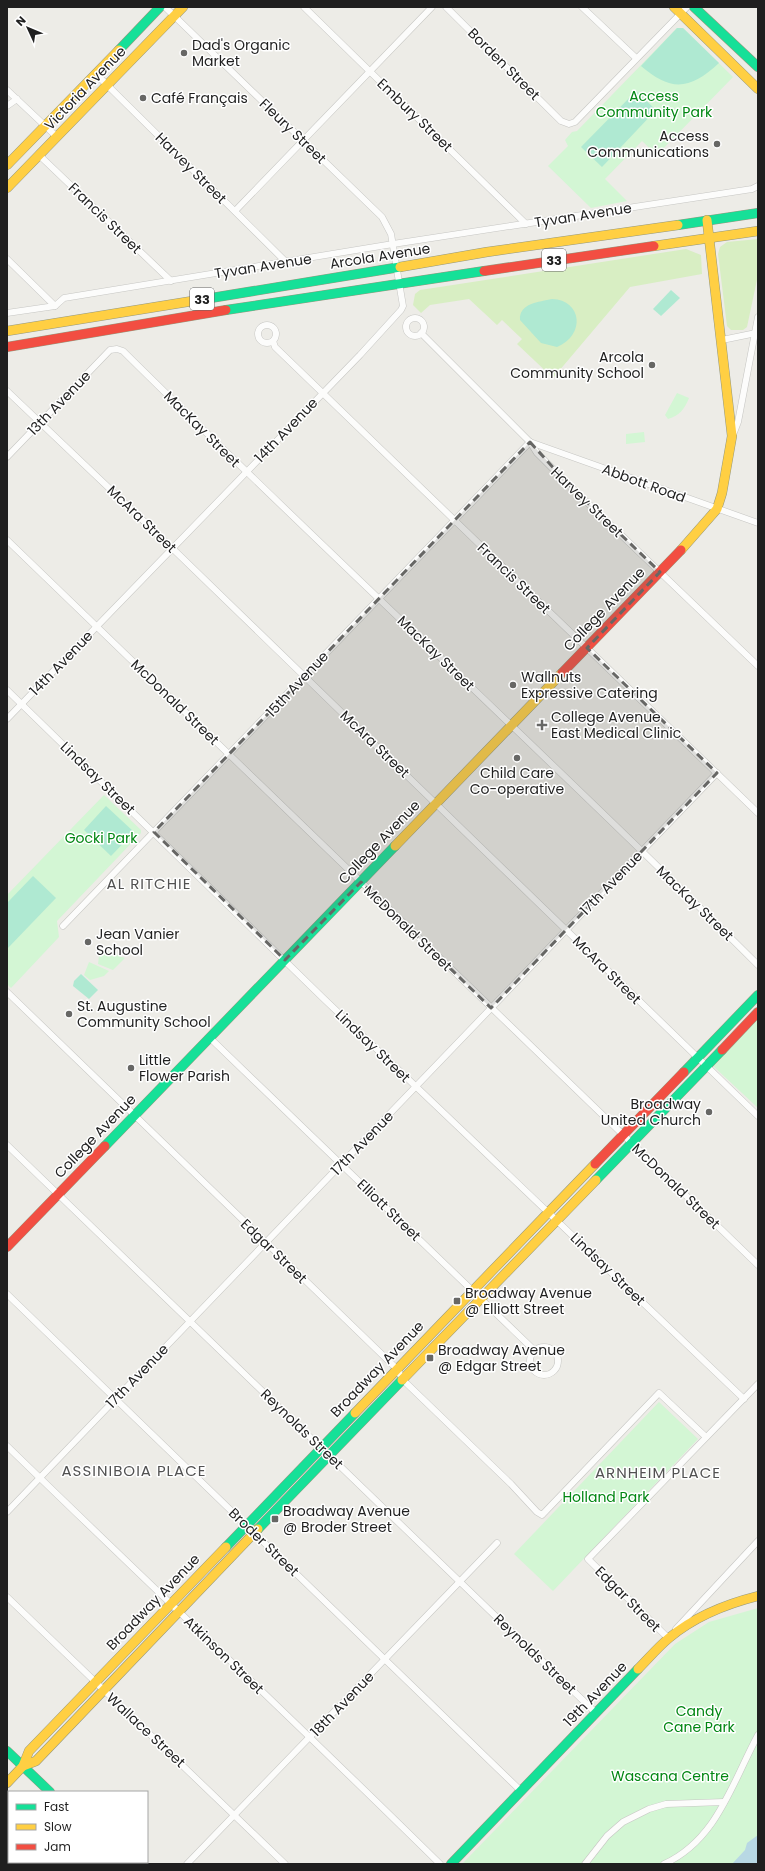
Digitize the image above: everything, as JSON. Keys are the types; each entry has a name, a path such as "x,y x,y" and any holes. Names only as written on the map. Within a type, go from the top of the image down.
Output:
{"street":[{"name":"Victoria Avenue","path":"7,165 160,7"},
{"name":"Fleury Street","path":"165,7 382,217 388,226 397,268"},
{"name":"Victoria Avenue","path":"7,188 183,7"},
{"name":"Embury Street","path":"304,7 526,224"},
{"path":"235,211 432,7"},
{"name":"Borden Street","path":"446,7 561,122 569,124 575,122 636,58"},
{"path":"582,7 636,58 680,9 758,89"},
{"path":"694,7 758,68"},
{"name":"Harvey Street","path":"96,74 286,262"},
{"path":"7,90 57,137"},
{"path":"7,106 17,99"},
{"name":"Francis Street","path":"39,155 171,281"},
{"name":"Tyvan Avenue","path":"7,313 55,306 64,298 393,244 752,189 758,186"},
{"name":"Arcola Avenue","path":"7,331 495,251 758,213"},
{"name":"College Avenue","path":"707,220 732,436"},
{"name":"33","path":"7,347 207,313 758,231"},
{"path":"7,259 55,306"},
{"name":"14th Avenue","path":"7,719 323,393 401,310 403,306 397,268"},
{"name":"College Avenue","path":"7,1247 708,521 717,509 722,493 732,436 738,422 758,317"},
{"name":"Harvey Street","path":"421,333 530,442 537,453 569,485 758,666"},
{"path":"722,340 756,333"},
{"name":"Francis Street","path":"273,341 275,347 758,813"},
{"name":"MacKay Street","path":"110,350 117,349 123,351 246,472 380,598 758,965"},
{"name":"13th Avenue","path":"7,457 110,350"},
{"name":"McAra Street","path":"7,391 305,676 758,1116"},
{"name":"Abbott Road","path":"530,442 758,523"},
{"name":"15th Avenue","path":"64,926 530,442"},
{"name":"McDonald Street","path":"7,540 758,1265"},
{"name":"Lindsay Street","path":"7,690 416,1087 744,1399"},
{"name":"17th Avenue","path":"7,1512 717,773"},
{"name":"Edgar Street","path":"7,992 397,1369 403,1380 511,1484 537,1512 542,1515 659,1393 706,1437 588,1559 668,1638"},
{"name":"Broadway Avenue","path":"7,1783 23,1766 29,1751 322,1448 622,1134 758,995"},
{"name":"Broadway Avenue","path":"23,1766 36,1761 329,1455 558,1221 758,1012"},
{"name":"Elliott Street","path":"210,1038 534,1350"},
{"name":"Reynolds Street","path":"7,1145 596,1713"},
{"name":"Broder Street","path":"7,1294 521,1791"},
{"path":"543,1346 548,1347 556,1353 558,1364 552,1372 543,1375 534,1371 530,1362 530,1357 534,1350 543,1346"},
{"path":"706,1437 758,1384"},
{"name":"Atkinson Street","path":"7,1446 178,1612 310,1736 440,1864"},
{"name":"19th Avenue","path":"451,1864 668,1638 758,1541"},
{"name":"18th Avenue","path":"187,1864 310,1736 385,1661 497,1543"},
{"path":"668,1638 704,1615 731,1603 758,1596"},
{"name":"Wallace Street","path":"7,1597 235,1814 285,1864"},
{"path":"664,1864 688,1850 700,1840 724,1802 758,1735"},
{"path":"7,1751 49,1791"},
{"path":"585,1864 607,1836 623,1822 649,1809 666,1804 724,1802"}],"highlighted area":[{"path":"530,442 569,485 660,572 587,648 717,773 491,1008 361,882 285,960 154,832"}],"green space":[{"name":"Access Community Park","path":"677,28 683,28 733,77 657,155 642,141 605,179 627,201 591,208 548,166 568,146 565,140 572,132 577,131"},
{"path":"677,28 683,28 719,63 699,79 689,83 671,84 652,74 641,66"},
{"path":"636,91 656,110 602,167 581,147"},
{"path":"758,239 758,275 747,327 743,330 731,330 727,326 718,254 720,247 727,242"},
{"path":"686,249 701,255 702,274 630,287 553,378 517,344 522,339 502,320 497,325 469,299 430,305 421,313 413,305 415,294 420,290"},
{"path":"671,290 680,298 661,316 653,309"},
{"path":"552,299 562,301 570,305 577,319 573,335 566,342 557,347 541,343 520,320 521,314 526,307 536,302"},
{"path":"677,393 689,398 681,412 668,419 665,415"},
{"path":"644,432 645,442 626,444 626,434"},
{"name":"Gocki Park","path":"104,795 141,830 141,833 57,921 59,937 11,988 7,984 7,895"},
{"path":"106,806 134,832 111,856 84,830"},
{"path":"33,876 56,898 7,949 7,903"},
{"path":"108,952 125,958 113,970 98,964 99,956"},
{"path":"89,962 109,971 104,976 90,980 84,975"},
{"path":"81,974 98,990 89,999 73,986 74,981"},
{"path":"758,1017 758,1108 711,1064"},
{"name":"Holland Park","path":"659,1402 698,1439 553,1591 514,1554"},
{"name":"Wascana Centre","path":"758,1608 758,1864 462,1864 675,1644 709,1622"}],"water":[{"path":"758,1835 758,1864 732,1864 745,1850 747,1843"}],"traffic: fast":[{"path":"119,50 160,7"},
{"path":"694,7 758,67"},
{"path":"678,225 758,213"},
{"path":"205,299 400,267"},
{"path":"226,310 484,271"},
{"path":"105,1146 395,846"},
{"path":"684,1072 758,995"},
{"path":"596,1180 722,1050"},
{"path":"258,1529 402,1380"},
{"path":"226,1547 355,1413"},
{"path":"451,1864 638,1669"},
{"path":"7,1751 49,1791"}],"traffic: slow":[{"path":"7,188 183,7"},
{"path":"674,7 758,89"},
{"path":"7,165 119,50"},
{"path":"681,550 717,509 722,493 732,436 707,220"},
{"path":"400,267 487,252 678,225"},
{"path":"654,246 758,231"},
{"path":"7,331 205,299"},
{"path":"395,846 562,673"},
{"path":"355,1413 595,1164"},
{"path":"402,1380 596,1180"},
{"path":"23,1766 36,1761 258,1529"},
{"path":"7,1783 23,1766 29,1751 226,1547"},
{"path":"638,1669 657,1649 679,1630 722,1607 758,1596"}],"traffic: jam":[{"path":"484,271 654,246"},
{"path":"7,347 226,310"},
{"path":"562,673 681,550"},
{"path":"722,1050 758,1012"},
{"path":"595,1164 684,1072"},
{"path":"7,1247 105,1146"}],"place":[{"name":"Dad's Organic Market","path":"184,53"},
{"name":"Café Français","path":"143,98"},
{"name":"Access Communications","path":"717,144"},
{"name":"Arcola Community School","path":"652,365"},
{"name":"Wallnuts Expressive Catering","path":"513,685"},
{"name":"College Avenue East Medical Clinic","path":"542,725"},
{"name":"Child Care Co-operative","path":"517,758"},
{"name":"Jean Vanier School","path":"88,942"},
{"name":"St. Augustine Community School","path":"69,1014"},
{"name":"Little Flower Parish","path":"131,1068"},
{"name":"Broadway United Church","path":"709,1112"},
{"name":"Broadway Avenue @ Elliott Street","path":"457,1301"},
{"name":"Broadway Avenue @ Edgar Street","path":"430,1358"},
{"name":"Broadway Avenue @ Broder Street","path":"275,1519"}],"district":[{"name":"AL RITCHIE","path":"149,883"},
{"name":"ASSINIBOIA PLACE","path":"134,1470"},
{"name":"ARNHEIM PLACE","path":"658,1472"}],"park label":[{"name":"Candy Cane Park","path":"699,1720"}]}
